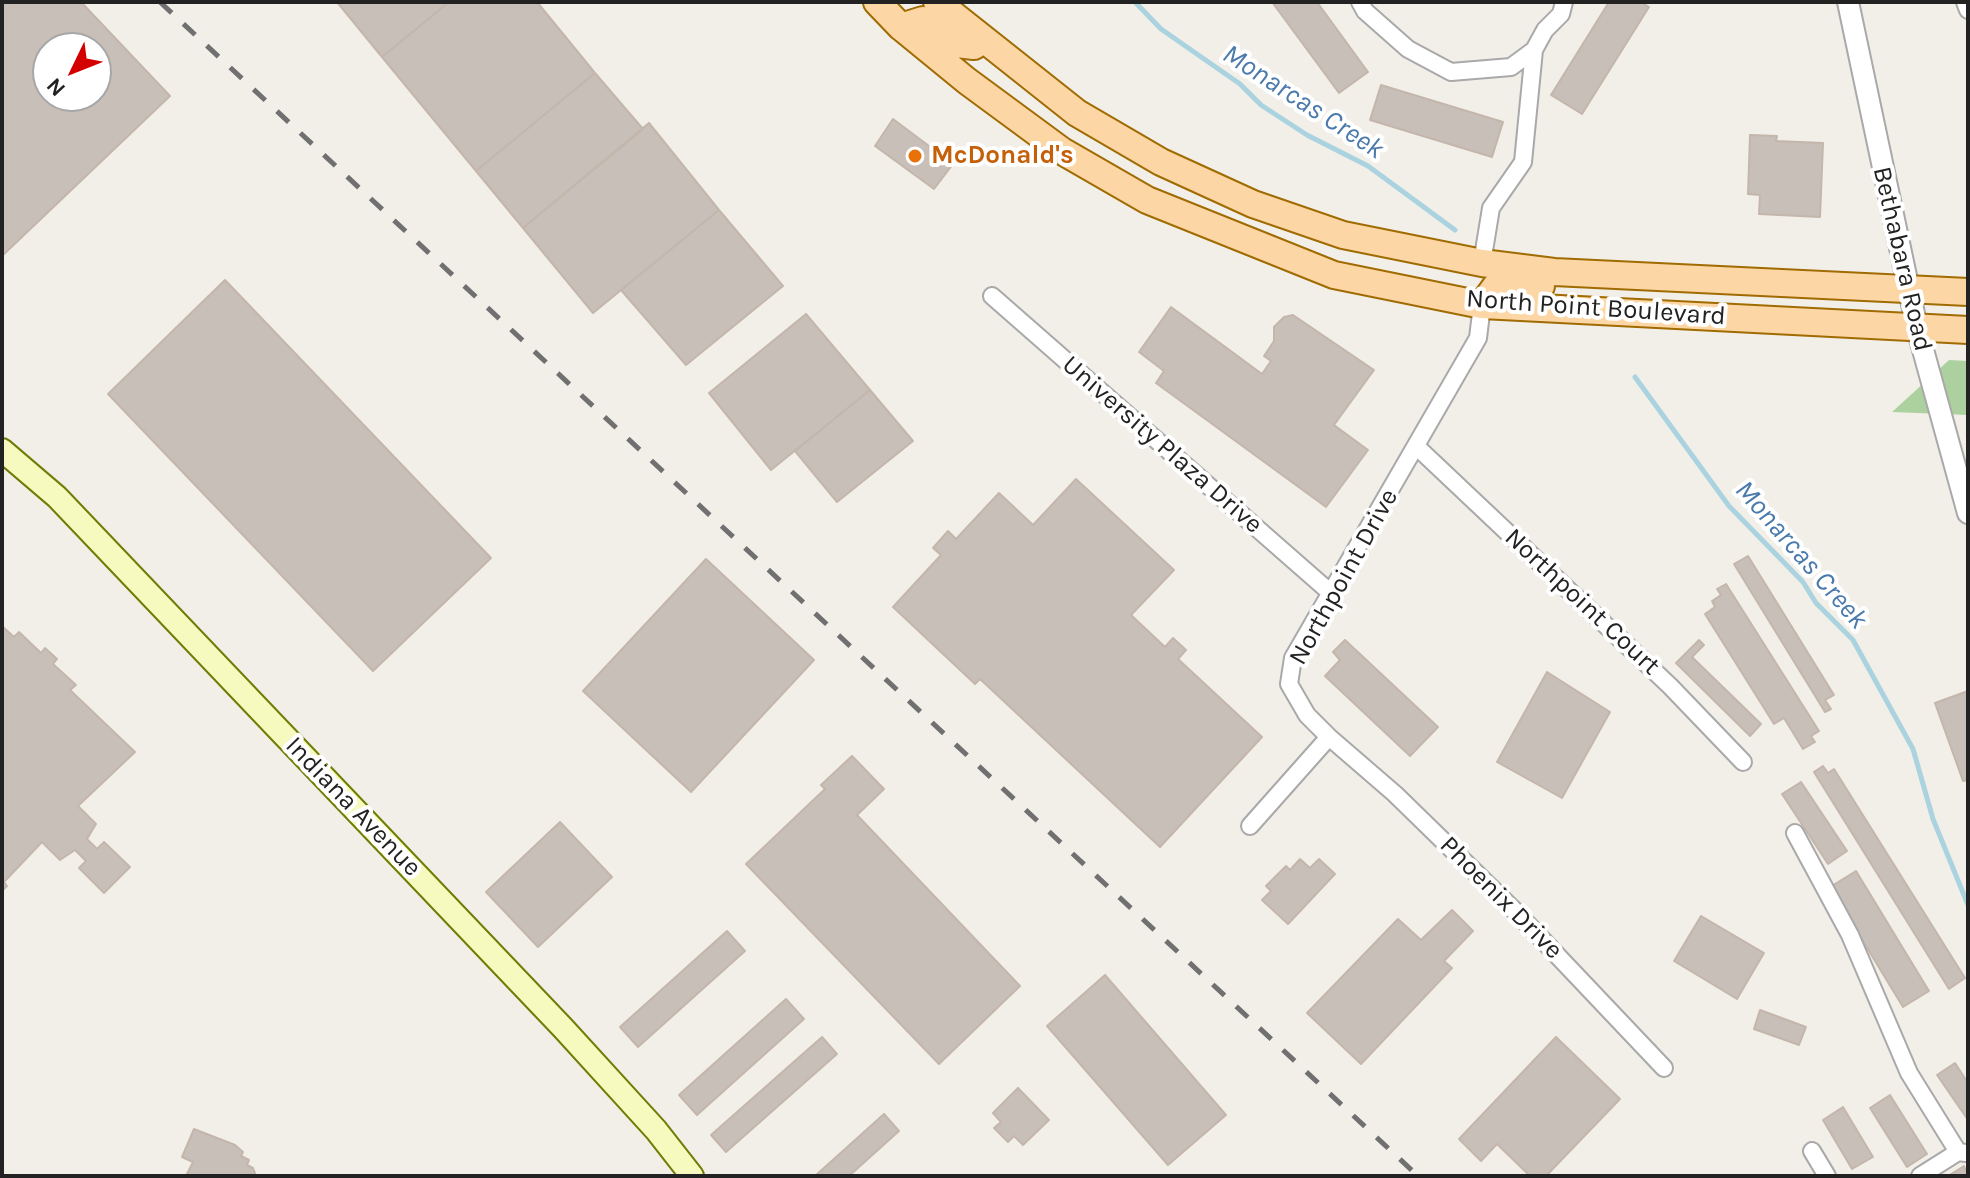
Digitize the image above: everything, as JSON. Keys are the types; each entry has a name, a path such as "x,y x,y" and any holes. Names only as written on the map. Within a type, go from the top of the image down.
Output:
{"main road":[{"name":"North Point Boulevard","path":"877,2 899,15 1062,151 1147,200 1314,267 1482,305 1968,330"},
{"path":"899,15 918,2"},
{"name":"North Point Boulevard","path":"937,2 1077,113 1161,162 1253,204 1343,235 1482,263 1554,272 1968,292"},
{"path":"899,15 923,20 957,44 974,46 983,40"},
{"path":"1314,267 1331,262 1458,288 1468,283 1482,263"},
{"path":"1482,305 1496,286 1598,289 1616,275"},
{"name":"Indiana Avenue","path":"2,450 57,497 563,1028 656,1130 692,1176"}],"street":[{"path":"1360,2 1365,11 1408,49 1451,72 1511,67 1534,50"},
{"path":"1482,263 1491,208 1523,162 1534,50 1545,30 1561,14 1564,2"},
{"name":"Bethabara Road","path":"1848,2 1917,328 1968,513"},
{"path":"1965,2 1968,10"},
{"name":"University Plaza Drive","path":"992,296 1332,594"},
{"name":"Northpoint Drive","path":"1329,737 1307,715 1289,684 1293,658 1478,338 1482,305"},
{"name":"Northpoint Court","path":"1417,447 1670,686 1743,762"},
{"path":"1250,826 1329,737"},
{"name":"Phoenix Drive","path":"1329,737 1395,794 1517,913 1664,1068"},
{"path":"1795,833 1850,935 1909,1073 1963,1153 1920,1176"},
{"path":"1812,1151 1827,1176"}],"green space":[{"path":"1949,360 1968,361 1968,415 1892,412"}],"building":[{"path":"2,2 81,2 109,32 32,32 32,112 112,112 112,35 170,96 2,256"},
{"path":"337,2 449,2 382,57"},
{"path":"449,2 537,2 595,73 476,171 382,57"},
{"path":"1272,2 1317,2 1368,72 1339,93"},
{"path":"1609,2 1641,2 1649,7 1582,114 1551,95"},
{"path":"595,73 643,129 523,228 476,171"},
{"path":"1381,85 1503,122 1492,157 1370,120"},
{"path":"893,119 953,164 934,189 875,146"},
{"path":"649,123 719,210 593,313 523,228"},
{"path":"1750,135 1777,136 1776,141 1823,143 1820,217 1759,214 1760,195 1748,194"},
{"path":"719,210 783,286 686,365 621,290"},
{"path":"225,280 491,558 373,671 108,394"},
{"path":"1171,307 1262,374 1271,361 1264,356 1274,341 1274,327 1284,317 1293,315 1374,370 1334,425 1368,450 1326,507 1156,383 1164,371 1139,352"},
{"path":"806,314 870,390 771,470 709,393"},
{"path":"870,390 913,441 837,502 795,451"},
{"path":"1076,479 1174,570 1131,615 1165,647 1173,638 1186,650 1178,659 1262,737 1160,847 980,679 975,684 893,607 941,555 933,548 948,531 956,539 999,493 1033,525"},
{"path":"1748,556 1834,695 1825,700 1831,709 1825,712 1734,564"},
{"path":"706,559 814,660 691,792 583,691"},
{"path":"1726,584 1819,731 1811,736 1815,742 1803,749 1784,718 1774,724 1705,614 1715,607 1712,601 1721,595 1717,589"},
{"path":"2,626 14,637 19,632 41,653 45,648 57,659 53,664 76,685 70,690 135,752 78,806 96,824 87,839 97,849 104,842 130,867 104,893 79,868 86,861 75,850 60,860 42,842 4,882 7,886 2,891"},
{"path":"1345,640 1438,727 1410,756 1325,676 1340,660 1333,652"},
{"path":"1699,640 1704,645 1692,657 1761,724 1750,736 1676,663"},
{"path":"1547,672 1610,712 1562,798 1497,762"},
{"path":"1968,691 1968,780 1963,781 1935,703"},
{"path":"852,756 884,789 857,815 1020,986 939,1064 746,864 825,789 821,785"},
{"path":"1823,766 1828,773 1834,769 1965,978 1949,989 1814,772"},
{"path":"1801,782 1847,851 1828,864 1782,794"},
{"path":"560,822 612,877 538,947 486,892"},
{"path":"1300,859 1310,868 1319,859 1335,874 1288,924 1262,900 1271,891 1266,886 1286,866 1290,870"},
{"path":"1856,871 1929,991 1903,1007 1830,887"},
{"path":"1452,910 1473,931 1444,961 1452,968 1361,1064 1307,1013 1398,919 1421,940"},
{"path":"1701,916 1764,953 1737,999 1674,961"},
{"path":"727,931 745,951 638,1047 620,1027"},
{"path":"1105,975 1226,1115 1168,1165 1047,1026"},
{"path":"786,999 804,1019 697,1115 679,1095"},
{"path":"1760,1010 1806,1027 1799,1045 1754,1029"},
{"path":"822,1037 837,1054 726,1152 711,1135"},
{"path":"1556,1037 1620,1099 1546,1176 1530,1176 1497,1144 1481,1161 1459,1139"},
{"path":"1955,1063 1968,1083 1968,1120 1937,1075"},
{"path":"1018,1088 1049,1120 1023,1145 1014,1136 1008,1142 994,1128 1001,1122 993,1113"},
{"path":"1890,1095 1927,1154 1907,1167 1870,1108"},
{"path":"1843,1107 1873,1157 1852,1169 1823,1120"},
{"path":"884,1114 899,1131 849,1176 815,1176"},
{"path":"194,1129 235,1145 243,1152 241,1156 249,1160 247,1165 253,1168 256,1176 186,1176 193,1162 182,1157"},
{"path":"1964,1166 1968,1176 1948,1176"}],"waterway":[{"name":"Monarcas Creek","path":"1135,2 1161,29 1240,84 1261,105 1307,135 1368,166 1455,230"},
{"name":"Monarcas Creek","path":"1635,377 1729,506 1803,582 1816,603 1853,640 1913,749 1933,819 1968,905"}],"railway":[{"path":"160,2 1418,1176"}],"place":[{"name":"McDonald's","path":"915,156"}]}
